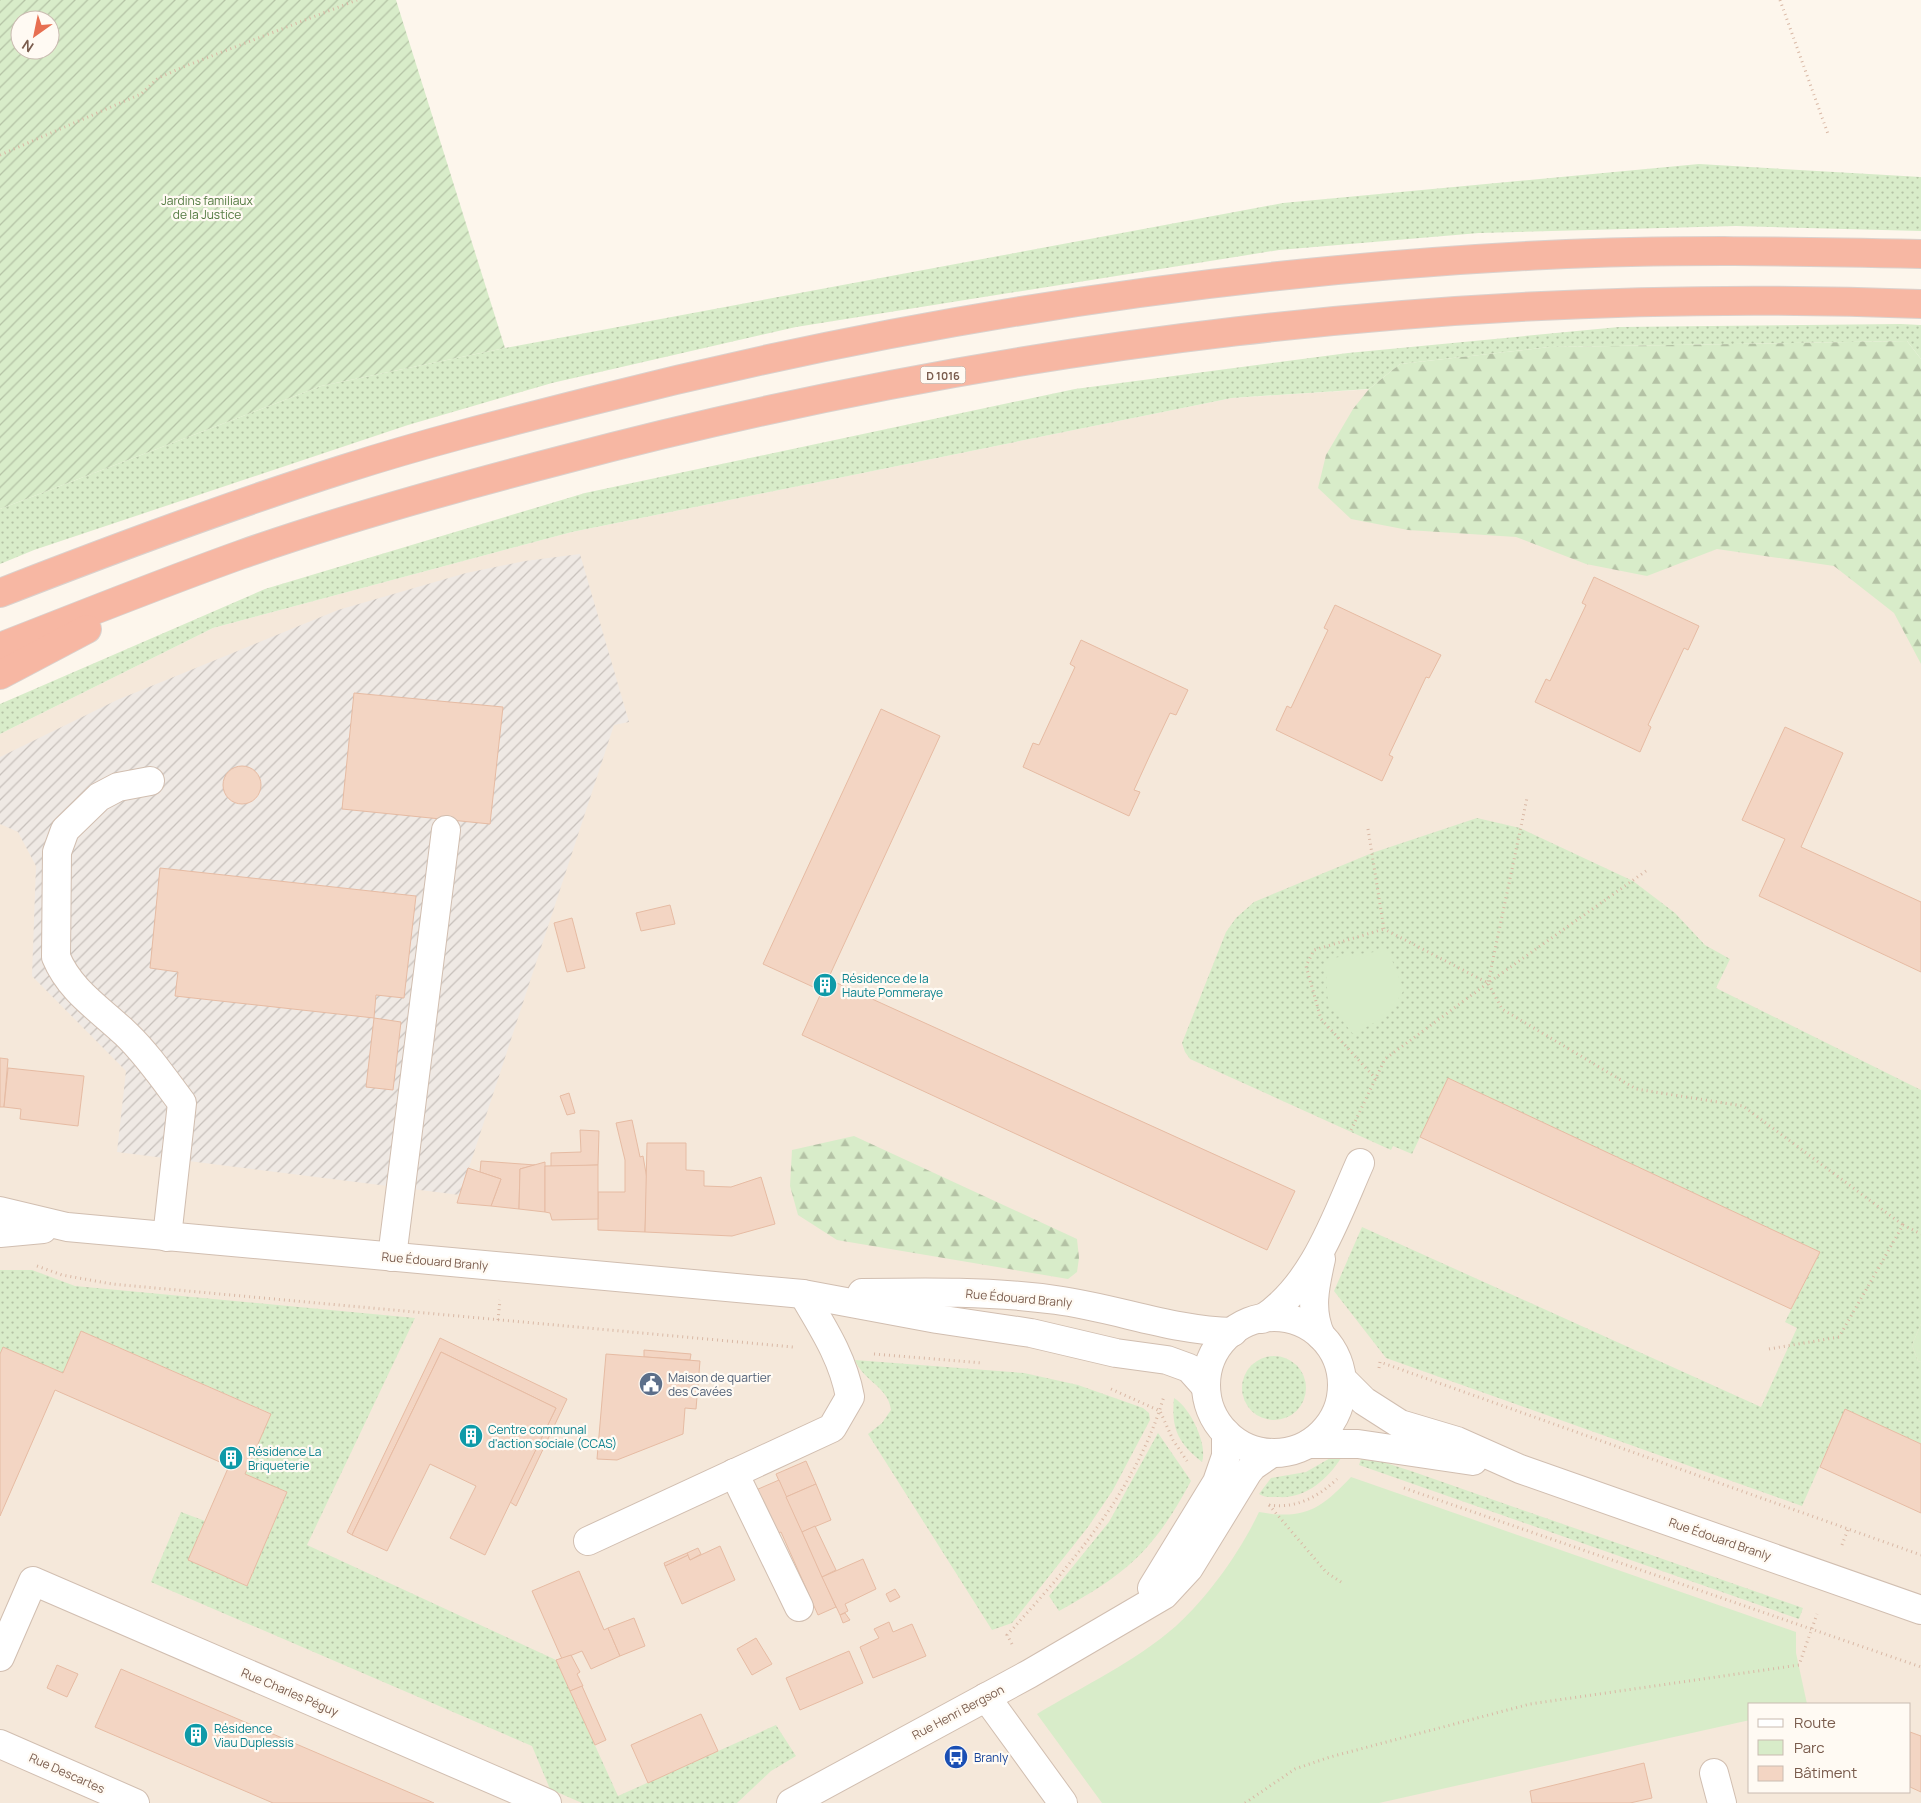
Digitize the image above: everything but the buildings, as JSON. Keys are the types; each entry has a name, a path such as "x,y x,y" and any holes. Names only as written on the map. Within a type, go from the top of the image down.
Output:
{"highway":[{"path":"0,593 270,493 459,436 716,369 1017,310 1245,280 1475,259 1631,252 1784,250 1921,254"},
{"name":"D 1016","path":"0,648 174,579 243,554 387,508 626,443 825,398 1024,360 1178,338 1466,311 1677,301 1921,304"},
{"path":"0,675 89,628 174,579"}],"street":[{"path":"150,781 118,786 98,797 65,830 57,852 56,957 62,971 78,992 144,1053 182,1103 167,1237"},
{"path":"392,1257 446,830"},
{"path":"1262,1319 1290,1319 1310,1327 1321,1336 1334,1352 1342,1379 1342,1393 1336,1413 1325,1431 1309,1444 1291,1452 1258,1452 1241,1445 1226,1433 1212,1412 1206,1387 1208,1368 1216,1350 1233,1332 1244,1325 1262,1319 1281,1305 1296,1288 1326,1238 1360,1163"},
{"name":"Rue Édouard Branly","path":"0,1211 67,1228 802,1294 936,1320 1030,1334 1116,1353 1167,1360 1189,1368 1206,1387"},
{"name":"Rue Édouard Branly","path":"0,1233 67,1228"},
{"path":"1321,1336 1315,1324 1314,1300 1326,1238"},
{"name":"Rue Édouard Branly","path":"802,1294 936,1292 1054,1300 1106,1309 1191,1329 1233,1332"},
{"path":"588,1542 832,1428 850,1397 846,1374 837,1350 802,1294"},
{"name":"Rue Édouard Branly","path":"1342,1379 1364,1401 1400,1424 1457,1442 1520,1469 1921,1610"},
{"name":"Rue Henri Bergson","path":"1226,1433 1226,1486"},
{"name":"Rue Édouard Branly","path":"1309,1444 1358,1444 1520,1469"},
{"name":"Rue Henri Bergson","path":"791,1803 986,1697 1124,1618 1144,1598 1226,1486 1272,1453"},
{"path":"734,1473 799,1607"},
{"name":"Rue Charles Péguy","path":"0,1657 33,1581 547,1803"},
{"path":"986,1697 1062,1803"},
{"name":"Rue Descartes","path":"0,1744 135,1803"},
{"path":"1714,1773 1722,1803"}],"path":[{"path":"0,155 141,94 158,78 183,67 357,0"},
{"path":"1780,0 1828,134"},
{"path":"1488,983 1527,798"},
{"path":"1368,829 1384,929"},
{"path":"1348,1137 1385,1059 1646,871"},
{"path":"1376,1079 1321,1019 1306,966 1314,950 1384,929 1488,983 1502,1009 1636,1089 1743,1106 1903,1225 1921,1234"},
{"path":"1769,1349 1839,1337 1903,1225"},
{"path":"36,1266 62,1275 112,1284 987,1364"},
{"path":"1380,1362 1921,1555"},
{"path":"1104,1387 1160,1411 1184,1457 1198,1473 1269,1505 1281,1507 1303,1502 1320,1494 1342,1474"},
{"path":"1016,1650 1007,1635 1077,1555 1105,1517 1150,1435 1165,1393"},
{"path":"1402,1488 1921,1668"},
{"path":"1269,1505 1326,1572 1344,1584"},
{"path":"1842,1545 1848,1529"},
{"path":"1245,1803 1295,1770 1330,1757 1530,1704 1799,1666 1817,1614"}],"shaded area":[{"path":"1868,358 1921,361 1921,1803 0,1803 0,734 213,628 572,532 1232,398"},
{"path":"580,554 629,722 614,725 460,1195 117,1152 126,1071 32,976 36,866 18,832 0,824 0,757 117,700 338,610 466,573 525,561"}],"green space":[{"name":"Jardins familiaux de la Justice","path":"0,0 396,0 505,348 321,386 0,509"},
{"path":"1699,164 1921,177 1921,231 1736,226 1479,233 1279,250 796,327 552,383 408,425 34,550 0,564 0,509 321,386 505,348 1283,203"},
{"path":"1921,325 1921,359 1907,341 1550,347 1400,364 1369,389 1232,398 572,532 213,628 0,734 0,704 265,589 585,493 1075,389 1348,353 1619,327"},
{"path":"1907,341 1921,359 1921,664 1894,613 1834,566 1717,549 1647,576 1586,564 1516,537 1408,530 1351,519 1318,488 1326,455 1353,409 1369,389 1400,364 1550,347"},
{"path":"1477,818 1520,828 1633,881 1675,913 1705,945 1730,959 1716,988 1921,1090 1921,1324 1912,1345 1918,1361 1921,1362 1921,1444 1845,1409 1802,1506 1386,1358 1334,1291 1362,1227 1761,1407 1797,1328 1785,1322 1820,1252 1448,1078 1412,1154 1393,1146 1391,1150 1190,1059 1182,1043 1226,932 1236,918 1254,902 1372,853"},
{"path":"1388,950 1404,990 1387,1016 1353,1034 1328,1003 1325,959"},
{"path":"854,1136 1077,1239 1079,1258 1077,1272 1068,1279 837,1240 798,1215 790,1186 792,1150"},
{"path":"0,1270 32,1270 75,1286 415,1318 307,1545 556,1660 618,1796 776,1725 796,1756 771,1771 737,1803 582,1803 550,1789 532,1746 151,1582 181,1512 205,1521 188,1560 247,1586 287,1492 245,1474 270,1413 81,1331 63,1373 3,1347 0,1354"},
{"path":"1921,1324 1921,1362 1918,1361 1912,1345"},
{"path":"1268,1356 1280,1356 1297,1365 1304,1376 1306,1388 1304,1400 1297,1411 1280,1420 1268,1420 1256,1415 1247,1406 1242,1394 1242,1382 1247,1370 1256,1361"},
{"path":"855,1360 1024,1373 1078,1385 1143,1408 1149,1413 1150,1420 1113,1490 1088,1527 1012,1623 992,1630 868,1434 882,1423 891,1410 889,1402 881,1389 864,1374"},
{"path":"1174,1398 1186,1409 1196,1427 1202,1446 1202,1462 1187,1448 1178,1435 1173,1409"},
{"path":"1158,1433 1191,1481 1164,1526 1137,1558 1121,1572 1059,1611 1049,1596 1109,1522"},
{"path":"1332,1457 1341,1458 1322,1481 1306,1491 1288,1497 1268,1497 1259,1494 1271,1478 1306,1472"},
{"path":"1361,1459 1377,1460 1414,1472 1803,1608 1799,1619 1359,1465"},
{"path":"1351,1477 1796,1632 1796,1653 1807,1703 1748,1703 1748,1720 1379,1803 1102,1803 1037,1714 1126,1662 1176,1626 1223,1573 1259,1512 1288,1515 1300,1513 1320,1505"}],"place":[{"name":"Résidence de la Haute Pommeraye","path":"825,985"},
{"name":"Maison de quartier des Cavées","path":"651,1384"},
{"name":"Centre communal d'action sociale (CCAS)","path":"471,1436"},
{"name":"Résidence La Briqueterie","path":"231,1458"},
{"name":"Résidence Viau Duplessis","path":"196,1735"},
{"name":"Branly","path":"956,1757"}]}
